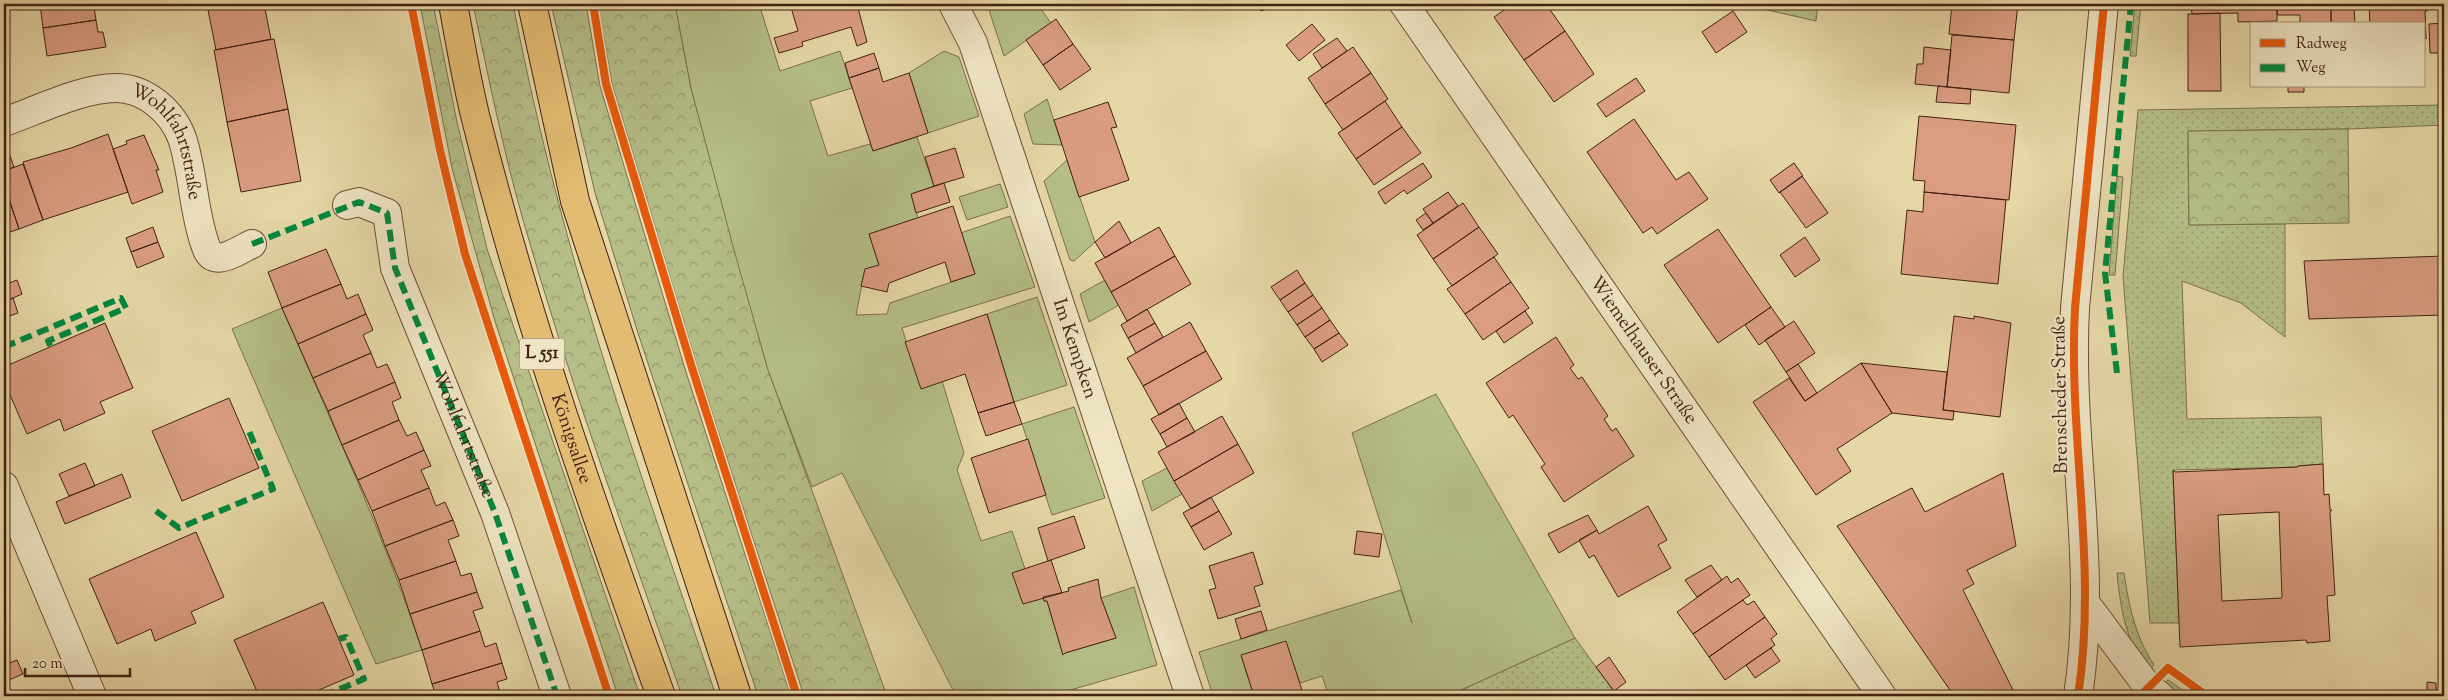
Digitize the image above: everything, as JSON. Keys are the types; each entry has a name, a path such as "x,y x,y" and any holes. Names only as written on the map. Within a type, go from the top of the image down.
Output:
{"main road":[{"name":"Königsallee","path":"453,4 474,113 503,223 543,357 660,696"},
{"path":"532,4 575,201 737,696"}],"street":[{"name":"Im Kempken","path":"953,4 974,43 1190,696"},
{"name":"Wiemelhauser Straße","path":"1404,4 1882,696"},
{"name":"Brenscheder Straße","path":"2078,696 2083,668 2086,604 2072,357 2104,4"},
{"name":"Wohlfahrtstraße","path":"4,122 83,94 116,88 146,95 168,113 182,137 200,230 208,252 213,257 221,258 252,244"},
{"name":"Wohlfahrtstraße","path":"347,205 359,202 386,213 395,268 495,513 557,696"},
{"path":"4,486 92,696"},
{"path":"2086,604 2148,688 2160,696"}],"green space":[{"path":"420,4 433,4 457,122 487,249 640,696 618,696 495,321 452,168"},
{"path":"473,4 513,4 541,131 585,299 626,430 716,696 682,696 640,578 579,400 523,220 502,139"},
{"path":"551,4 586,4 600,86 685,369 791,696 758,696 637,330 595,193"},
{"path":"598,4 675,4 691,88 768,370 887,696 804,696 697,366 612,84"},
{"path":"675,4 759,4 780,71 840,51 852,88 810,101 828,156 870,144 873,151 917,137 934,186 911,194 918,218 869,234 879,265 865,269 856,315 887,314 890,303 975,274 961,233 1010,216 1035,287 902,328 921,388 942,381 964,453 957,470 981,541 1012,531 1025,569 1013,573 1043,597 1044,601 1047,601 1063,655 1116,638 1101,598 1134,587 1157,665 1050,696 956,696 842,473 812,487 768,370 691,88"},
{"path":"987,4 1037,4 1051,23 1004,56"},
{"path":"1741,4 1818,4 1816,21"},
{"path":"2135,4 2141,4 2136,56 2130,56"},
{"path":"944,51 959,57 979,116 928,133 909,73"},
{"path":"1047,99 1062,145 1033,144 1024,114"},
{"path":"2444,105 2444,125 2348,129 2188,131 2189,225 2285,224 2285,337 2241,303 2182,281 2187,419 2321,417 2323,464 2298,467 2173,470 2179,623 2150,623 2123,276 2138,110"},
{"path":"2348,129 2349,223 2189,225 2188,131"},
{"path":"1067,160 1095,242 1074,261 1070,260 1044,181"},
{"path":"2117,176 2123,177 2115,275 2109,275"},
{"path":"1000,184 1008,207 967,220 959,197"},
{"path":"1105,280 1119,305 1089,322 1080,294"},
{"path":"1037,297 1067,385 1014,402 987,314"},
{"path":"282,308 338,435 391,563 422,650 376,664 232,329"},
{"path":"1436,394 1575,638 1448,696 1329,696 1322,676 1300,683 1286,642 1241,656 1254,696 1213,696 1199,652 1401,590 1412,623 1352,433"},
{"path":"1074,407 1105,498 1052,515 1022,424"},
{"path":"1167,468 1182,494 1152,511 1142,481"},
{"path":"2117,573 2124,573 2137,632 2154,665 2147,672 2129,636 2120,601"},
{"path":"1575,638 1617,696 1448,696"},
{"path":"2168,680 2191,696 2176,696 2161,687"}],"building":[{"path":"40,4 99,4 100,6 94,7 96,20 43,28"},
{"path":"264,4 271,39 216,50 207,5"},
{"path":"790,4 857,4 867,42 857,46 851,27 802,42 803,46 779,53 774,38 798,31"},
{"path":"1256,4 1277,4 1261,11"},
{"path":"1513,4 1546,4 1565,31 1524,60 1494,17"},
{"path":"1952,4 2018,4 2014,40 1949,34"},
{"path":"2191,4 2277,4 2277,21 2238,22 2238,13 2192,14"},
{"path":"2277,4 2337,4 2331,5 2331,22 2300,22 2300,15 2277,15"},
{"path":"2369,4 2427,4 2425,22 2370,22"},
{"path":"2331,5 2354,5 2355,22 2331,22"},
{"path":"1733,11 1747,32 1716,53 1702,32"},
{"path":"2220,13 2221,91 2188,91 2188,14"},
{"path":"1056,19 1073,44 1043,65 1026,40"},
{"path":"96,20 98,32 103,32 106,47 47,56 43,28"},
{"path":"2444,23 2444,53 2430,53 2429,24"},
{"path":"1312,24 1325,40 1299,61 1286,45"},
{"path":"1565,31 1594,74 1554,102 1524,60"},
{"path":"1952,35 2014,40 2009,93 1947,87"},
{"path":"1337,38 1347,51 1322,68 1313,54"},
{"path":"274,39 288,109 227,122 214,50"},
{"path":"1073,44 1091,69 1060,90 1043,65"},
{"path":"1353,47 1371,73 1325,104 1308,78"},
{"path":"1924,47 1951,50 1947,87 1915,84 1917,64 1923,64"},
{"path":"874,53 879,68 849,78 845,63"},
{"path":"879,68 883,82 909,73 928,133 873,151 849,78"},
{"path":"1371,73 1388,99 1343,130 1325,104"},
{"path":"1636,78 1645,91 1606,117 1597,104"},
{"path":"1938,86 1971,89 1970,104 1936,102"},
{"path":"2288,88 2304,88 2304,92 2288,92"},
{"path":"1385,101 1402,127 1356,159 1338,133"},
{"path":"1108,102 1117,127 1111,128 1129,180 1079,197 1054,120"},
{"path":"288,109 301,181 241,192 227,122"},
{"path":"1919,116 2016,125 2009,200 1924,192 1925,181 1913,180"},
{"path":"1634,119 1676,180 1689,172 1708,199 1657,234 1652,227 1643,233 1587,152"},
{"path":"1402,127 1421,153 1374,185 1356,159"},
{"path":"108,134 128,192 43,220 23,162 71,148"},
{"path":"144,135 159,170 156,170 163,192 132,204 113,149 127,144 126,141"},
{"path":"955,148 964,177 934,186 925,157"},
{"path":"9,153 14,167 4,171 4,155"},
{"path":"1423,163 1432,177 1407,194 1404,190 1385,204 1378,192"},
{"path":"1794,163 1803,176 1779,193 1770,180"},
{"path":"23,164 43,220 19,229 4,184 4,171"},
{"path":"1802,176 1828,213 1806,228 1780,192"},
{"path":"944,183 950,202 916,213 911,194"},
{"path":"4,184 19,229 4,234"},
{"path":"1448,192 1458,206 1433,223 1423,209"},
{"path":"1924,192 2006,200 1998,284 1901,274 1907,210 1923,212"},
{"path":"1463,203 1479,227 1433,259 1417,235"},
{"path":"953,206 975,274 951,282 945,262 889,283 887,292 861,286 865,269 879,265 869,234"},
{"path":"1426,213 1433,223 1423,230 1416,220"},
{"path":"1119,221 1131,243 1105,258 1095,242"},
{"path":"153,227 158,242 131,252 126,238"},
{"path":"1159,227 1175,256 1111,292 1095,263"},
{"path":"1479,227 1498,254 1452,286 1433,259"},
{"path":"1718,229 1771,307 1718,343 1664,265"},
{"path":"1805,237 1820,260 1795,277 1780,255"},
{"path":"158,242 164,257 137,268 131,252"},
{"path":"326,249 341,284 282,308 268,272"},
{"path":"1175,256 1191,284 1127,321 1111,292"},
{"path":"2444,256 2444,315 2309,319 2304,261"},
{"path":"1494,257 1511,282 1465,314 1447,289"},
{"path":"1297,270 1305,283 1280,300 1271,287"},
{"path":"17,280 22,294 4,302 4,285"},
{"path":"1511,282 1529,308 1483,340 1465,314"},
{"path":"1305,283 1313,295 1288,312 1280,300"},
{"path":"341,284 347,299 358,294 366,314 298,344 282,308"},
{"path":"1313,295 1322,308 1297,325 1288,312"},
{"path":"13,298 18,313 4,318 4,302"},
{"path":"1771,307 1785,327 1759,345 1745,325"},
{"path":"1322,308 1330,320 1305,337 1297,325"},
{"path":"1147,309 1155,323 1128,338 1121,325"},
{"path":"1525,311 1533,323 1504,343 1496,331"},
{"path":"366,314 373,330 363,335 371,353 313,378 298,344"},
{"path":"987,314 1014,402 978,413 965,374 921,389 905,342"},
{"path":"1954,316 1974,319 1974,316 2011,323 2000,417 1943,410"},
{"path":"1330,320 1339,333 1314,349 1305,337"},
{"path":"1794,321 1815,353 1786,372 1765,340"},
{"path":"1190,322 1206,351 1143,386 1127,358"},
{"path":"105,323 133,388 100,402 105,413 64,431 60,419 27,434 4,381 4,367"},
{"path":"1155,323 1163,337 1136,353 1128,338"},
{"path":"1339,333 1348,345 1322,362 1314,349"},
{"path":"1556,337 1574,365 1570,368 1578,379 1582,377 1608,416 1604,419 1612,431 1616,428 1634,456 1564,502 1541,467 1545,464 1513,415 1509,418 1486,383"},
{"path":"1206,351 1222,379 1159,415 1143,386"},
{"path":"371,353 377,368 387,364 395,382 328,411 313,378"},
{"path":"1861,363 1892,413 1837,449 1851,471 1816,495 1753,402 1789,378 1805,401"},
{"path":"1861,363 1947,372 1943,410 1954,411 1953,420 1892,413"},
{"path":"1798,364 1817,393 1805,401 1786,372"},
{"path":"395,382 401,398 392,402 399,420 342,445 328,411"},
{"path":"229,398 259,468 182,501 152,431"},
{"path":"1014,402 1022,424 986,436 978,413"},
{"path":"1179,403 1187,418 1160,434 1151,419"},
{"path":"1222,416 1238,444 1174,481 1158,452"},
{"path":"1187,418 1195,432 1167,447 1160,434"},
{"path":"399,420 407,436 416,432 424,450 358,480 342,445"},
{"path":"1028,439 1046,495 989,513 971,458"},
{"path":"1238,444 1254,473 1191,509 1174,481"},
{"path":"424,450 431,466 421,470 429,488 372,511 358,480"},
{"path":"85,463 95,486 69,496 59,474"},
{"path":"2323,464 2324,495 2329,494 2330,510 2332,510 2330,512 2335,595 2327,596 2330,641 2307,643 2306,640 2180,647 2173,470 2175,472","holes":["2279,512 2282,598 2222,601 2218,515"]},
{"path":"2003,473 2016,546 1967,570 1974,584 1963,590 2016,696 1954,696 1837,526 1912,488 1925,512"},
{"path":"122,474 131,497 65,524 56,502"},
{"path":"429,488 436,506 445,502 453,520 385,546 372,511"},
{"path":"1211,497 1219,511 1191,527 1183,513"},
{"path":"1648,506 1667,540 1658,545 1671,568 1618,597 1594,555 1589,558 1579,540 1597,530 1599,534"},
{"path":"1219,511 1232,534 1204,550 1191,527"},
{"path":"1588,515 1597,530 1559,553 1548,534"},
{"path":"1074,516 1085,548 1048,561 1038,528"},
{"path":"453,520 459,536 448,540 456,561 399,580 385,546"},
{"path":"1357,531 1382,534 1379,557 1354,554"},
{"path":"196,532 224,597 191,612 196,623 155,641 151,629 117,644 89,579"},
{"path":"1253,552 1263,584 1254,587 1260,606 1218,619 1209,590 1216,588 1209,566"},
{"path":"1051,560 1062,593 1023,604 1012,573"},
{"path":"456,561 461,576 471,573 477,592 410,614 399,580"},
{"path":"1711,565 1722,580 1697,597 1685,580"},
{"path":"1727,576 1731,583 1738,578 1750,595 1693,634 1677,612"},
{"path":"1098,579 1101,598 1116,638 1063,655 1047,601 1044,601 1043,597 1069,591 1068,588"},
{"path":"477,592 483,608 473,611 480,631 422,650 410,614"},
{"path":"1743,600 1747,605 1754,601 1765,617 1709,657 1693,634"},
{"path":"323,602 354,675 305,696 259,696 234,640"},
{"path":"1261,611 1267,630 1241,639 1235,619"},
{"path":"1765,617 1777,634 1771,639 1775,645 1725,680 1709,657"},
{"path":"480,631 485,647 496,643 502,663 432,684 422,650"},
{"path":"1286,641 1304,696 1254,696 1241,655"},
{"path":"1771,648 1780,661 1755,678 1746,665"},
{"path":"1609,657 1626,682 1614,691 1596,667"},
{"path":"17,660 23,674 4,682 4,665"},
{"path":"502,663 507,679 497,682 501,696 436,696 432,684"},
{"path":"2427,682 2436,683 2436,696 2427,696"}],"marked path":[{"path":"2117,373 2105,273 2131,4"},
{"path":"252,244 359,202 387,213 395,268 495,513 557,696"},
{"path":"4,347 121,298 126,308 48,341 51,347"},
{"path":"156,511 179,528 273,489 249,431 244,433"},
{"path":"323,696 364,679 346,637 339,639"},
{"path":"2041,696 2043,693 2062,696"}],"cycle path":[{"path":"411,4 440,150 465,254 609,696"},
{"path":"593,4 606,84 692,368 797,696"},
{"path":"2078,696 2083,648 2085,599 2075,405 2075,308 2104,4"},
{"path":"2140,696 2168,668 2207,696"}]}
